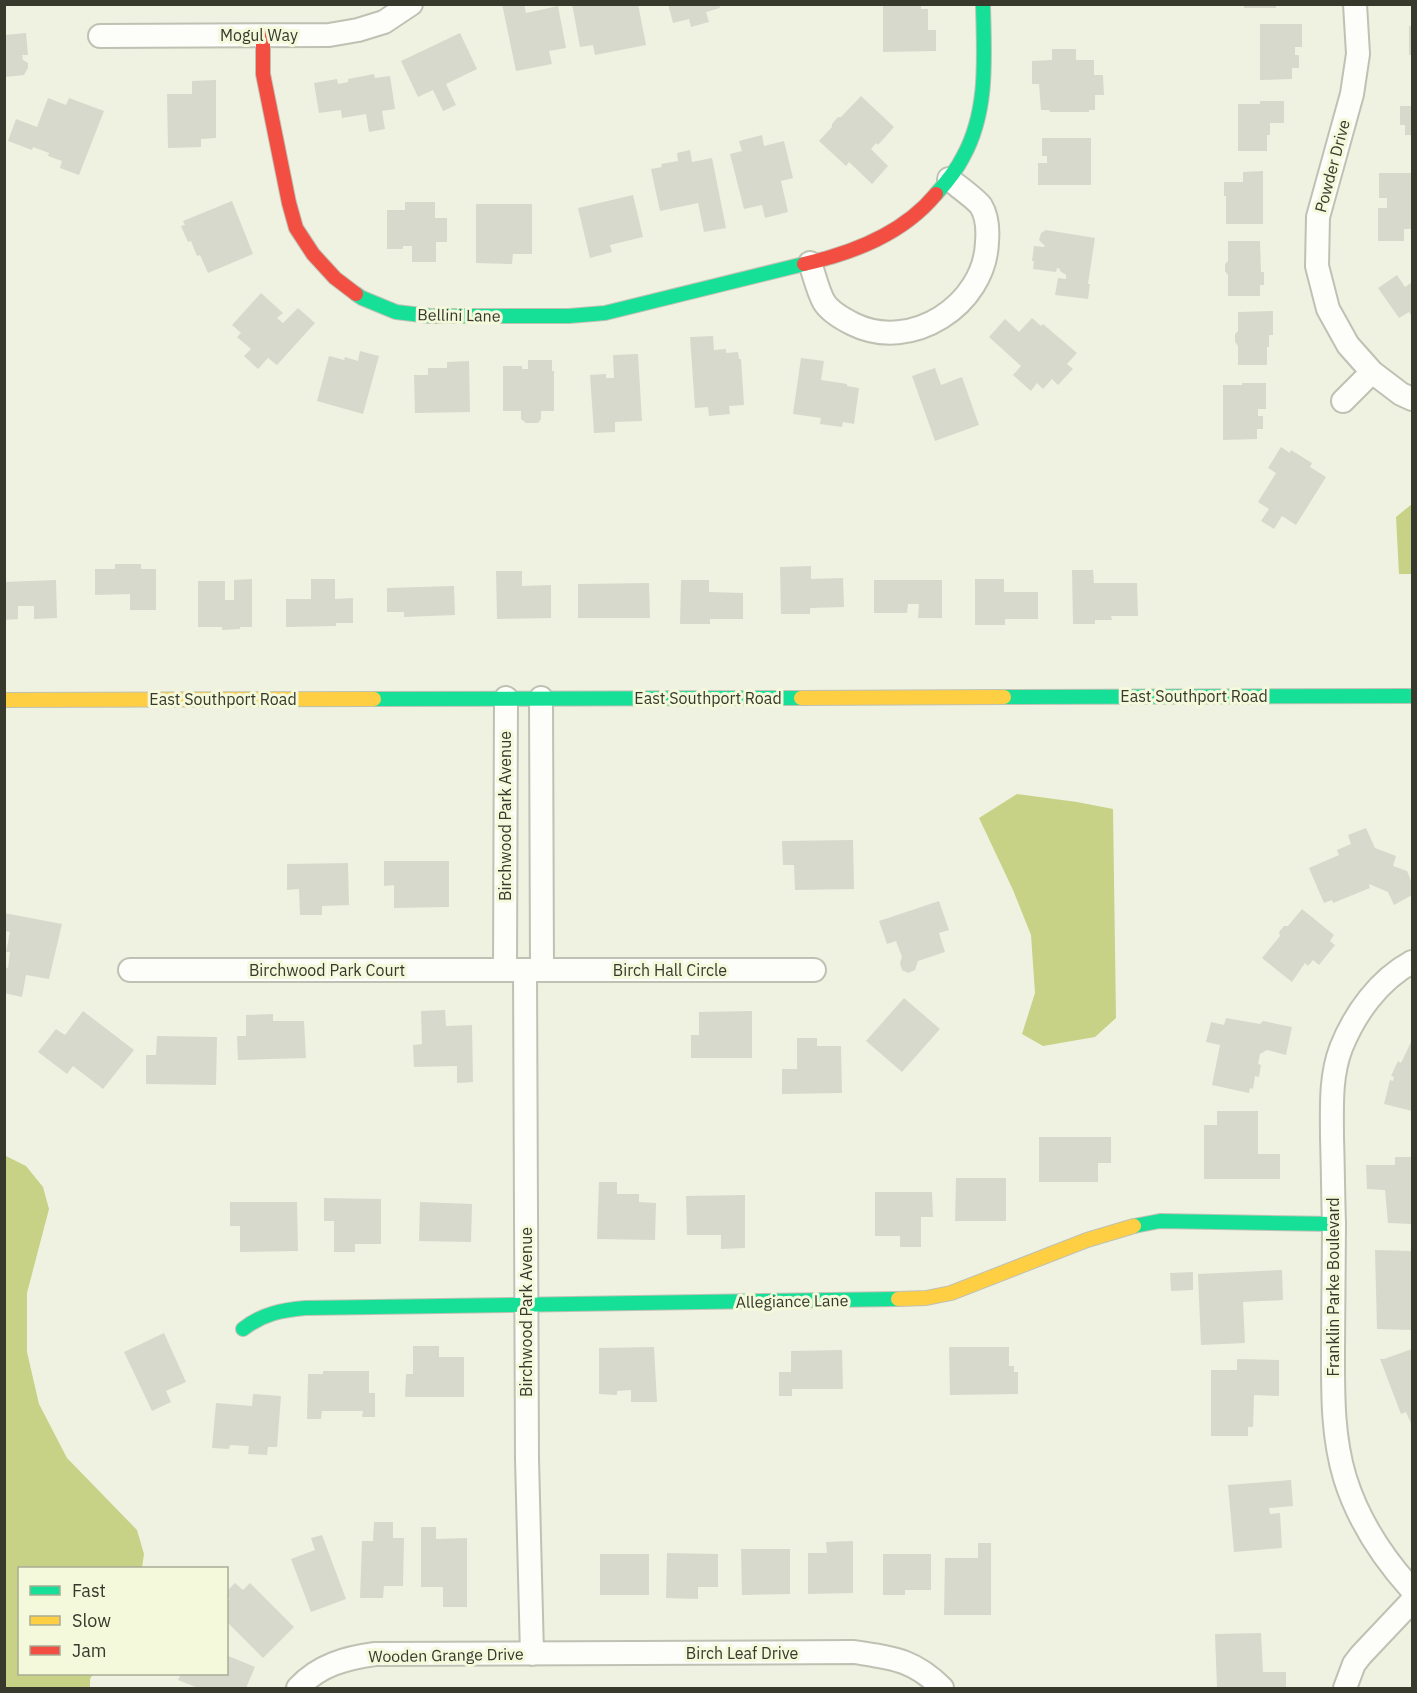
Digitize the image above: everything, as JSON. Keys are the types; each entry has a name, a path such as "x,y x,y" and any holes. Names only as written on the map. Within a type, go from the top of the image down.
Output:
{"street":[{"name":"Mogul Way","path":"100,36 329,35 358,30 384,22 411,4"},
{"name":"Bellini Lane","path":"263,35 263,74 289,203 297,228 313,254 335,278 362,298 396,312 429,316 569,316 605,313 810,263 866,246 898,228 929,202 949,179 963,158 973,136 985,75 983,4"},
{"name":"Powder Drive","path":"1355,4 1358,54 1352,94 1318,217 1317,266 1328,309 1348,345 1372,372 1401,394 1413,399"},
{"path":"810,263 824,303 841,318 861,328 883,333 909,330 947,315 965,298 979,277 987,254 988,228 981,206 949,179"},
{"path":"1343,401 1372,372"},
{"name":"East Southport Road","path":"4,700 1413,696"},
{"name":"Birchwood Park Avenue","path":"506,698 524,970 527,1459 532,1654"},
{"name":"Birchwood Park Avenue","path":"524,970 541,698"},
{"name":"Franklin Parke Boulevard","path":"1413,962 1388,979 1355,1019 1341,1048 1334,1075 1332,1101 1333,1404 1337,1446 1360,1515 1374,1541 1397,1573 1413,1590"},
{"name":"Birchwood Park Court","path":"130,970 524,970"},
{"name":"Birch Hall Circle","path":"524,970 814,970"},
{"name":"Allegiance Lane","path":"243,1329 249,1323 278,1310 305,1308 926,1298 961,1289 1087,1239 1144,1223 1160,1221 1334,1224"},
{"path":"1345,1689 1354,1664 1413,1601"},
{"name":"Birch Leaf Drive","path":"532,1654 854,1652 907,1662 924,1672 942,1689"},
{"name":"Wooden Grange Drive","path":"298,1689 329,1665 353,1657 375,1654 532,1654"}],"shaded area":[{"path":"1412,504 1412,574 1399,574 1396,517"},
{"path":"1017,794 1113,809 1116,1018 1095,1037 1043,1046 1022,1034 1035,993 1031,935 1013,890 979,818"},
{"path":"4,1155 26,1166 43,1187 49,1209 27,1293 27,1352 39,1404 67,1458 137,1530 144,1554 142,1567 18,1567 18,1675 92,1675 90,1688 5,1688"}],"building":[{"path":"502,4 524,4 526,13 558,6 566,48 549,51 552,64 516,71"},
{"path":"572,4 638,4 646,45 595,55 593,45 580,47"},
{"path":"668,4 719,4 720,8 706,12 709,22 691,27 689,19 673,23"},
{"path":"883,4 921,4 921,9 928,9 928,30 936,30 936,51 883,52"},
{"path":"1244,4 1276,4 1276,8 1244,8"},
{"path":"1260,24 1302,24 1302,47 1295,47 1295,55 1299,55 1299,68 1292,68 1292,79 1260,80"},
{"path":"1409,26 1412,26 1412,55 1409,55"},
{"path":"26,33 28,55 22,55 23,60 28,63 28,68 24,75 5,77 5,35"},
{"path":"460,33 477,69 446,84 456,105 443,111 433,90 418,97 401,61"},
{"path":"1052,49 1076,49 1076,60 1094,60 1094,75 1103,75 1104,95 1095,95 1095,110 1050,112 1041,110 1039,84 1032,84 1032,61 1052,60"},
{"path":"374,74 375,78 390,76 395,109 382,111 385,129 369,132 366,114 342,118 341,110 319,113 314,83 337,79 338,84 348,82 348,79"},
{"path":"216,80 216,138 201,139 201,147 168,148 167,94 192,94 192,81"},
{"path":"861,96 894,127 878,145 876,143 871,149 888,166 872,184 849,162 846,166 819,141 838,117 841,117"},
{"path":"48,98 66,105 69,98 104,111 79,175 60,168 62,161 48,156 49,153 33,147 32,150 8,141 16,119 37,127"},
{"path":"1260,101 1284,101 1284,123 1270,123 1267,151 1238,151 1238,104 1260,104"},
{"path":"1400,106 1412,106 1412,135 1405,135 1405,125 1400,125"},
{"path":"762,135 764,146 784,141 793,178 781,181 788,212 765,218 762,205 744,209 730,154 742,151 739,141"},
{"path":"1042,138 1091,138 1091,185 1038,185 1038,163 1047,163 1047,156 1042,156"},
{"path":"690,150 692,162 712,158 726,228 704,232 698,203 660,211 651,169 662,167 661,164 678,161 677,153"},
{"path":"1263,171 1263,224 1226,224 1224,182 1243,182 1243,172"},
{"path":"1379,173 1412,173 1412,229 1404,229 1404,241 1378,241 1378,208 1387,208 1387,198 1379,198"},
{"path":"633,195 643,237 610,245 612,252 590,258 578,208"},
{"path":"232,201 253,254 208,273 200,255 197,256 181,226 185,225 183,221"},
{"path":"405,202 435,202 435,218 447,218 447,242 436,242 436,262 412,262 412,246 403,246 403,249 387,249 387,210 405,210"},
{"path":"476,204 532,204 532,254 513,254 512,264 476,263"},
{"path":"1046,230 1095,238 1088,299 1055,295 1058,278 1066,279 1066,275 1060,269 1057,268 1056,272 1033,269 1034,246 1045,246 1039,240 1041,233"},
{"path":"1228,241 1260,241 1261,272 1264,272 1264,285 1260,285 1260,296 1228,296 1228,275 1225,271 1225,264 1228,261"},
{"path":"1397,275 1405,287 1412,282 1412,317 1409,312 1399,318 1378,288"},
{"path":"261,293 283,313 277,318 283,323 298,308 315,323 277,365 268,358 258,369 244,356 251,349 237,337 241,333 232,325"},
{"path":"1273,311 1273,335 1269,335 1267,365 1238,365 1238,346 1235,342 1235,334 1238,331 1238,312"},
{"path":"1032,318 1041,326 1043,324 1077,353 1067,364 1073,369 1058,385 1052,379 1043,389 1037,383 1031,391 1013,375 1021,366 989,337 1005,319 1019,332"},
{"path":"713,336 714,350 726,349 726,353 738,352 739,359 741,359 744,405 729,406 730,414 709,416 708,407 695,408 690,337"},
{"path":"360,351 379,356 363,414 317,401 329,356 358,361"},
{"path":"638,354 642,421 615,422 615,432 594,433 590,375 606,374 606,378 614,378 613,355"},
{"path":"801,358 824,361 821,380 859,388 854,424 843,422 842,427 820,424 821,418 793,414"},
{"path":"528,360 552,360 552,371 554,371 554,411 541,411 541,419 538,423 526,423 521,419 521,411 503,411 503,366 522,366 522,369 528,369"},
{"path":"469,361 470,412 415,413 414,375 428,375 428,368 447,368 447,362"},
{"path":"935,368 941,385 962,377 979,425 935,441 912,376"},
{"path":"1242,383 1266,383 1266,409 1258,409 1258,416 1263,416 1263,429 1257,429 1257,439 1223,440 1223,385 1242,385"},
{"path":"1281,447 1290,453 1291,450 1312,463 1310,467 1326,477 1296,525 1282,516 1274,529 1261,521 1269,509 1258,502 1276,473 1268,468"},
{"path":"115,564 141,564 141,569 156,569 156,610 130,610 130,594 95,595 95,569 115,569"},
{"path":"811,566 811,579 843,578 844,607 810,608 810,614 781,614 780,567"},
{"path":"1072,570 1093,570 1094,583 1137,583 1138,616 1111,616 1112,620 1095,620 1095,624 1073,624"},
{"path":"496,571 522,571 522,586 551,585 551,618 497,619"},
{"path":"252,579 252,627 222,630 222,627 198,627 198,581 225,581 225,600 234,600 234,580"},
{"path":"311,579 335,579 335,599 353,598 353,623 336,623 336,626 286,627 286,599 311,599"},
{"path":"975,579 1004,579 1004,592 1038,592 1038,619 1005,619 1005,625 975,625"},
{"path":"56,580 57,618 34,619 34,606 18,606 18,619 4,620 4,582"},
{"path":"681,580 709,580 709,592 743,593 743,619 710,619 710,624 680,624"},
{"path":"874,580 942,580 942,618 918,618 919,604 908,604 907,613 874,613"},
{"path":"649,583 650,618 578,618 578,584"},
{"path":"454,586 455,615 404,617 404,612 387,612 387,588"},
{"path":"1366,828 1375,848 1396,856 1393,866 1407,871 1412,883 1412,895 1394,905 1388,892 1369,884 1370,888 1333,903 1332,900 1324,903 1309,868 1339,855 1337,850 1351,844 1348,835"},
{"path":"853,840 854,889 795,890 794,865 783,865 782,841"},
{"path":"384,861 449,861 449,907 394,908 394,885 384,886"},
{"path":"348,863 349,905 322,906 322,915 300,915 299,889 287,890 287,864"},
{"path":"939,901 949,930 939,933 945,952 918,961 915,970 908,973 902,970 900,963 902,957 896,941 887,944 879,921"},
{"path":"1302,909 1334,935 1330,941 1335,945 1319,965 1313,960 1308,966 1305,963 1292,982 1262,958 1280,936 1279,932 1284,926 1288,926"},
{"path":"4,913 62,924 49,979 26,975 22,997 4,993 4,967 8,968 10,952 6,952 10,932 4,931"},
{"path":"904,998 940,1029 902,1072 866,1041"},
{"path":"445,1010 446,1026 472,1025 473,1082 457,1083 457,1066 414,1067 413,1045 422,1044 421,1011"},
{"path":"83,1011 134,1050 103,1089 73,1066 67,1074 38,1052 56,1029 65,1035"},
{"path":"752,1011 752,1058 691,1058 691,1035 699,1035 699,1012"},
{"path":"273,1014 273,1021 304,1021 306,1058 238,1060 237,1036 246,1036 246,1015"},
{"path":"1226,1018 1260,1024 1263,1021 1292,1027 1286,1055 1267,1050 1260,1054 1259,1077 1255,1076 1253,1089 1250,1088 1249,1093 1212,1085 1220,1045 1206,1042 1211,1022 1224,1025"},
{"path":"157,1036 217,1037 216,1085 146,1084 146,1055 156,1055"},
{"path":"797,1038 817,1038 817,1046 841,1046 842,1093 782,1094 782,1069 797,1069"},
{"path":"1412,1040 1412,1111 1384,1104 1390,1080 1393,1081 1394,1077 1391,1076 1398,1061 1401,1063"},
{"path":"1217,1111 1258,1111 1258,1154 1280,1154 1280,1179 1204,1179 1204,1125 1217,1125"},
{"path":"1039,1137 1111,1137 1111,1163 1098,1163 1098,1182 1039,1182"},
{"path":"1395,1157 1412,1157 1412,1224 1388,1223 1385,1190 1367,1189 1366,1165 1395,1165"},
{"path":"956,1178 1006,1178 1006,1221 955,1221"},
{"path":"599,1182 617,1182 617,1194 639,1194 639,1202 656,1203 655,1240 597,1239"},
{"path":"875,1192 932,1192 933,1217 921,1217 921,1247 900,1247 900,1236 875,1236"},
{"path":"745,1195 745,1248 721,1249 721,1235 687,1235 686,1196"},
{"path":"324,1198 381,1199 381,1244 355,1244 355,1252 334,1252 334,1221 324,1221"},
{"path":"230,1202 297,1202 298,1251 240,1252 240,1226 230,1226"},
{"path":"420,1202 472,1204 471,1242 419,1241"},
{"path":"1375,1250 1412,1251 1412,1330 1377,1329"},
{"path":"1282,1270 1283,1300 1243,1302 1245,1343 1201,1345 1198,1274"},
{"path":"1193,1272 1193,1290 1171,1291 1170,1273"},
{"path":"164,1333 186,1382 166,1391 171,1402 152,1411 124,1352"},
{"path":"413,1346 439,1346 439,1357 464,1357 464,1397 405,1397 406,1374 413,1374"},
{"path":"654,1347 657,1402 631,1402 631,1390 617,1391 617,1395 599,1394 599,1348"},
{"path":"949,1347 1009,1347 1009,1366 1014,1366 1014,1372 1018,1372 1018,1394 950,1395"},
{"path":"1412,1349 1412,1426 1406,1412 1401,1414 1380,1359"},
{"path":"842,1350 843,1389 792,1389 792,1396 779,1396 779,1372 791,1372 791,1351"},
{"path":"1237,1359 1279,1360 1279,1396 1254,1395 1253,1427 1248,1427 1248,1436 1211,1436 1211,1370 1237,1370"},
{"path":"323,1371 369,1371 369,1393 375,1393 375,1417 362,1417 363,1411 322,1411 321,1419 307,1419 308,1374 323,1374"},
{"path":"253,1394 281,1396 277,1447 268,1447 267,1455 248,1454 249,1446 230,1445 229,1449 212,1448 216,1403 252,1406"},
{"path":"1291,1480 1293,1506 1269,1508 1270,1514 1280,1513 1282,1548 1234,1552 1228,1485"},
{"path":"374,1522 393,1522 393,1538 404,1538 403,1586 384,1586 383,1598 360,1598 362,1541 373,1541"},
{"path":"421,1527 436,1527 436,1539 467,1538 467,1607 443,1607 443,1587 421,1587"},
{"path":"322,1535 346,1599 311,1612 291,1559 315,1550 311,1538"},
{"path":"853,1541 853,1593 808,1594 808,1553 827,1553 826,1542"},
{"path":"978,1543 991,1543 991,1615 944,1615 945,1558 978,1558"},
{"path":"741,1549 790,1549 790,1594 742,1595"},
{"path":"667,1553 718,1554 718,1587 698,1587 698,1599 666,1598"},
{"path":"600,1554 649,1554 649,1595 600,1595"},
{"path":"883,1554 931,1554 931,1590 905,1590 905,1595 883,1595"},
{"path":"235,1583 243,1590 250,1583 294,1627 263,1658 228,1623 228,1600 230,1599 228,1590"},
{"path":"1261,1633 1263,1672 1286,1672 1286,1688 1217,1688 1215,1634"},
{"path":"228,1656 255,1667 246,1688 198,1688 178,1680 180,1675 228,1675"}],"traffic: fast":[{"path":"936,194 960,162 977,121 983,82 983,4"},
{"path":"356,294 396,312 430,316 569,316 605,313 804,264"},
{"path":"1004,697 1412,696"},
{"path":"374,699 801,698"},
{"path":"1134,1226 1160,1221 1334,1224"},
{"path":"243,1329 272,1314 305,1308 898,1299"}],"traffic: slow":[{"path":"801,698 1004,697"},
{"path":"4,700 374,699"},
{"path":"898,1299 926,1298 951,1293 1087,1240 1134,1226"}],"traffic: jam":[{"path":"263,35 263,74 296,228 313,254 335,278 356,294"},
{"path":"804,264 859,248 893,231 923,208 936,194"}]}
